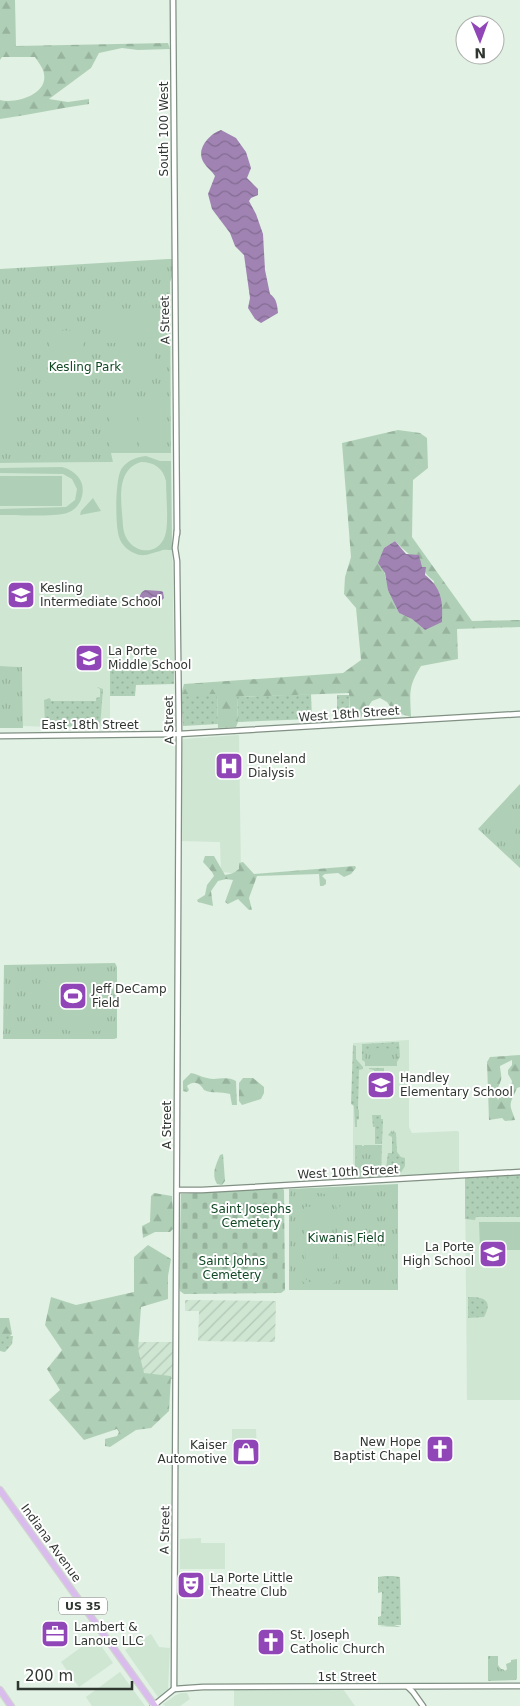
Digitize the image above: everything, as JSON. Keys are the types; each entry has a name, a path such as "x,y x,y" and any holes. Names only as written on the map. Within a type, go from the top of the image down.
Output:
{"main road":[{"name":"Indiana Avenue","path":"0,1490 154,1706"},
{"path":"0,1690 11,1706"}],"street":[{"name":"South 100 West","path":"173,0 175,258"},
{"name":"A Street","path":"174,1689 179,734 175,548 177,532 175,258"},
{"name":"West 18th Street","path":"179,734 520,714"},
{"name":"East 18th Street","path":"0,736 179,734"},
{"name":"West 10th Street","path":"177,1190 212,1190 520,1172"},
{"name":"1st Street","path":"174,1689 207,1687 520,1686"},
{"path":"408,1687 424,1706"},
{"path":"154,1706 174,1689"}],"shaded area":[{"path":"110,453 171,453 174,662 110,663 110,729 23,726 22,667 0,666 0,463 113,462"},
{"path":"239,735 241,874 221,872 220,842 181,841 183,739"},
{"name":"Handley Elementary School","path":"409,1040 409,1127 412,1133 459,1132 459,1171 458,1173 355,1179 353,1177 353,1043"},
{"name":"La Porte High School","path":"520,1175 520,1400 467,1400 465,1180 467,1178"},
{"path":"185,1300 276,1301 275,1342 198,1341 199,1311 185,1311"},
{"path":"137,1342 174,1342 174,1379 137,1379"},
{"path":"232,1429 256,1429 257,1455 232,1455"},
{"path":"201,1538 201,1543 225,1543 225,1569 180,1569 180,1539"},
{"path":"179,1578 202,1578 202,1593 179,1593"},
{"path":"60,1622 69,1634 51,1648 41,1635"},
{"path":"151,1634 159,1647 170,1648 168,1689 158,1697 125,1650"},
{"path":"95,1637 113,1663 79,1687 61,1662"},
{"path":"120,1672 145,1706 92,1706 86,1697"},
{"path":"343,1689 355,1706 234,1706 234,1690"},
{"path":"187,1693 190,1699 180,1706 165,1706 163,1704 176,1695"}],"green space":[{"path":"0,0 15,0 16,46 168,43 170,49 138,50 122,48 99,53 91,68 49,99 68,102 89,99 89,104 0,119 0,100 14,101 36,93 44,81 44,74 35,57 2,57 0,60"},
{"name":"Kesling Park","path":"173,259 173,274 170,282 171,453 111,453 113,462 0,463 0,269"},
{"path":"162,308 162,342 105,343 104,309"},
{"path":"83,330 84,392 50,393 49,331"},
{"path":"115,347 154,347 154,375 115,375"},
{"path":"13,352 14,390 11,392 0,392 0,353"},
{"path":"110,398 134,398 135,453 110,453"},
{"path":"138,398 163,398 163,453 139,453"},
{"path":"0,401 11,401 14,404 14,441 0,440"},
{"path":"398,430 420,433 427,438 428,468 413,480 412,537 472,621 520,620 520,627 457,629 458,659 421,666 417,673 411,690 411,717 394,712 387,702 380,698 372,701 360,719 350,720 349,693 237,697 238,722 236,727 218,728 217,694 181,694 184,684 343,673 361,660 356,608 344,594 345,577 351,557 342,443","holes":["395,541 434,581 425,630 412,619 399,613 384,573 384,548"]},
{"path":"146,456 160,461 171,461 172,550 163,550 144,555 131,552 121,542 116,512 118,481 122,468 136,458","holes":["146,462 160,469 165,476 167,524 165,536 161,544 155,548 141,550 129,542 125,535 121,489 123,480 132,466"]},
{"path":"62,467 74,473 82,484 82,497 75,508 67,513 53,515 0,515 0,509 66,507 75,500 77,489 72,479 63,474 0,473 0,468"},
{"path":"0,476 62,476 62,506 0,506"},
{"path":"93,498 101,511 80,515 81,511"},
{"path":"174,662 174,684 136,685 135,696 110,696 110,663"},
{"path":"0,666 22,667 23,728 0,728"},
{"path":"97,687 103,689 100,727 45,726 44,700 50,698 51,701 96,701 96,698 100,697 100,689"},
{"path":"217,693 218,724 183,726 181,694"},
{"path":"311,694 312,719 238,722 237,697"},
{"path":"337,695 349,695 349,713 337,713"},
{"path":"520,784 520,868 478,829"},
{"path":"506,809 516,828 514,837 507,844 489,828 489,825"},
{"path":"205,856 214,856 225,875 239,869 239,863 243,862 254,874 355,866 356,868 351,874 344,877 338,873 325,874 322,876 326,880 326,884 323,886 320,886 319,874 257,876 249,898 252,910 249,910 238,899 228,904 225,902 233,880 218,881 211,891 213,906 198,902 197,900 205,895 207,885 214,876 203,862"},
{"path":"115,963 117,967 117,1038 3,1039 4,965"},
{"name":"Jeff DeCamp Field","path":"45,973 101,974 104,978 100,1031 68,1031 54,1022 44,1003"},
{"path":"399,1042 400,1057 397,1062 397,1049 365,1053 365,1062 362,1060 362,1044"},
{"path":"353,1045 356,1046 356,1059 363,1067 363,1069 359,1070 359,1119 357,1120 357,1127 355,1127 354,1106 351,1104"},
{"path":"371,1048 397,1049 397,1066 365,1066 365,1053"},
{"path":"520,1055 520,1087 517,1088 511,1101 515,1120 505,1121 502,1118 489,1120 487,1062 490,1057","holes":["512,1060 512,1065 508,1070 512,1081 511,1089 502,1093 498,1100 497,1092 501,1078 500,1066"]},
{"path":"369,1068 384,1068 384,1082 381,1082 381,1086 374,1094 374,1070"},
{"path":"191,1073 205,1078 229,1078 236,1081 237,1105 232,1105 230,1094 204,1090 197,1083 187,1086 189,1090 187,1092 183,1091 183,1081"},
{"path":"243,1078 253,1078 264,1087 261,1099 242,1105 239,1101 239,1083"},
{"path":"372,1115 381,1115 381,1119 383,1119 382,1144 375,1144 375,1127 373,1127"},
{"path":"392,1130 392,1134 393,1130 396,1133 397,1152 401,1157 405,1158 405,1166 400,1174 385,1176 388,1153 392,1153 392,1137 388,1135"},
{"path":"355,1145 362,1145 362,1149 364,1149 364,1145 382,1145 381,1176 355,1177"},
{"path":"357,1146 381,1146 381,1171 357,1172"},
{"path":"223,1154 225,1181 222,1185 217,1184 214,1173 220,1155"},
{"path":"520,1175 520,1217 476,1217 475,1220 465,1219 465,1178"},
{"name":"Kiwanis Field","path":"398,1184 398,1290 289,1290 289,1189"},
{"path":"282,1188 284,1190 285,1290 281,1293 184,1294 180,1291 181,1194"},
{"path":"314,1189 330,1191 335,1195 340,1207 343,1265 340,1275 328,1287 311,1287 304,1283 299,1276 296,1266 297,1204 303,1194","holes":["315,1193 327,1195 336,1206 339,1268 330,1281 318,1285 306,1280 300,1266 300,1209 305,1198"]},
{"path":"154,1193 172,1196 174,1228 170,1232 155,1232 143,1238 142,1226 150,1222 151,1196"},
{"path":"331,1206 334,1268 306,1269 304,1207"},
{"path":"479,1222 520,1222 520,1250 480,1250"},
{"path":"148,1245 171,1259 168,1276 168,1299 141,1307 138,1349 144,1373 171,1376 169,1411 151,1428 136,1430 110,1447 105,1446 105,1439 117,1436 119,1432 117,1429 84,1440 49,1400 60,1390 47,1369 62,1350 45,1325 51,1297 76,1305 134,1292 134,1257"},
{"path":"468,1297 485,1300 488,1306 484,1317 468,1318"},
{"path":"0,1318 9,1318 12,1334 10,1336 0,1336"},
{"path":"0,1336 13,1336 12,1344 5,1352 0,1351"},
{"path":"378,1576 400,1576 393,1577 400,1577 401,1625 394,1625 401,1627 378,1626 388,1625 378,1625 378,1617 381,1616 382,1592 378,1593 378,1577 385,1577"},
{"path":"488,1656 498,1656 498,1665 505,1671 507,1669 506,1664 511,1662 511,1660 517,1659 516,1680 488,1681"}],"water":[{"path":"221,130 236,138 246,152 251,168 247,178 258,189 258,195 249,201 263,234 265,270 270,294 275,300 278,313 261,323 255,319 248,308 250,298 244,255 235,246 230,233 212,209 208,194 215,176 204,163 201,153 202,148 212,135"},
{"path":"395,541 406,554 419,555 422,567 426,567 425,575 438,590 442,608 442,622 425,630 412,619 399,613 388,590 385,573 378,563 384,548"},
{"path":"145,590 161,591 164,598 160,602 143,602 139,597"}],"place":[{"name":"Kesling Intermediate School","path":"21,595"},
{"name":"La Porte Middle School","path":"89,658"},
{"name":"Duneland Dialysis","path":"229,766"},
{"name":"Jeff DeCamp Field","path":"73,996"},
{"name":"Handley Elementary School","path":"381,1085"},
{"name":"La Porte High School","path":"493,1254"},
{"name":"New Hope Baptist Chapel","path":"440,1449"},
{"name":"Kaiser Automotive","path":"246,1452"},
{"name":"La Porte Little Theatre Club","path":"191,1585"},
{"name":"Lambert & Lanoue LLC","path":"55,1634"},
{"name":"St. Joseph Catholic Church","path":"271,1642"}],"park label":[{"name":"Saint Josephs Cemetery","path":"251,1216"},
{"name":"Saint Johns Cemetery","path":"232,1268"}]}
